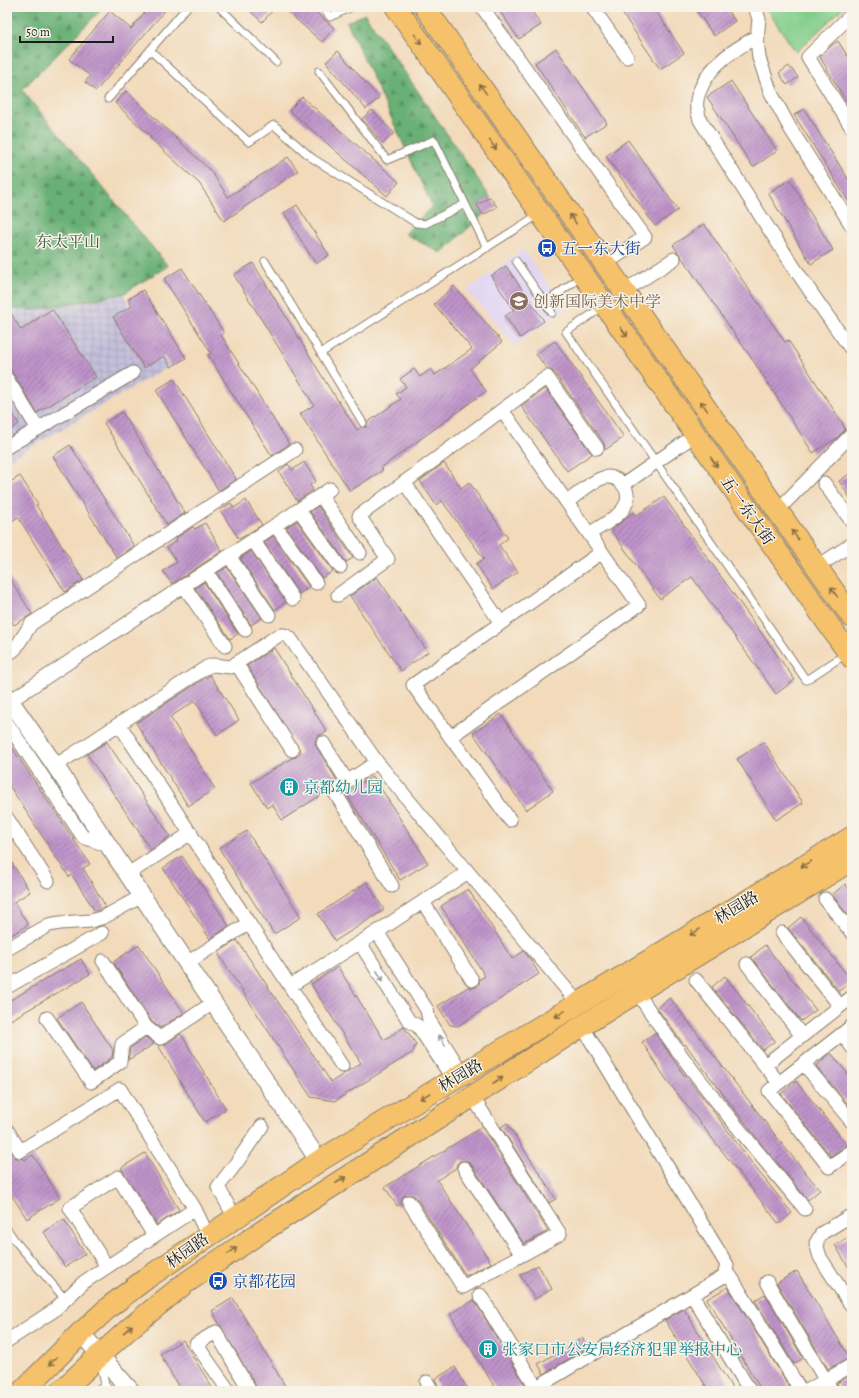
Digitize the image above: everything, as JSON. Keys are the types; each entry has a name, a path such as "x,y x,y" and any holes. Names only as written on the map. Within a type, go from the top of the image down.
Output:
{"highway":[{"path":"23,1391 81,1333"},
{"path":"62,1391 100,1355"}],"main road":[{"name":"五一东大街","path":"396,7 850,655"},
{"name":"五一东大街","path":"425,7 852,617"},
{"path":"825,853 852,826"},
{"name":"林园路","path":"81,1333 110,1307 141,1283 318,1161 852,837"},
{"name":"林园路","path":"100,1355 130,1328 184,1284 261,1232 582,1026 852,860"}],"street":[{"path":"482,7 645,237 605,264"},
{"path":"592,7 627,57"},
{"path":"755,7 759,18 759,58 771,93 790,128 852,226"},
{"path":"852,14 808,57 852,128"},
{"path":"758,36 721,60 712,69 704,81 698,95 697,107 700,120 826,315 852,350"},
{"path":"624,291 674,259"},
{"path":"7,447 133,373"},
{"path":"338,595 388,559 359,516 547,377 597,448"},
{"path":"7,378 38,429"},
{"path":"450,737 639,605 502,410"},
{"path":"778,510 852,434"},
{"path":"623,485 696,435"},
{"path":"7,655 15,649 31,624 295,450"},
{"path":"567,502 600,479 606,477 618,480 623,485 628,496 625,508 619,514 589,534"},
{"path":"404,482 501,623"},
{"path":"824,483 852,522"},
{"path":"318,1161 128,874 9,698 184,586 325,492 360,553"},
{"path":"299,510 340,567"},
{"path":"275,525 316,583"},
{"path":"253,540 292,599"},
{"path":"817,567 852,544"},
{"path":"510,820 412,685 602,552"},
{"path":"229,556 269,614"},
{"path":"206,571 246,630"},
{"path":"184,586 225,646"},
{"path":"55,766 207,667 213,665 230,667 276,637 286,634 377,762 578,1003"},
{"path":"236,663 292,750"},
{"path":"7,723 83,837 109,846"},
{"path":"119,724 342,1066"},
{"path":"323,743 347,781"},
{"path":"377,762 347,781 334,792 392,886"},
{"path":"7,818 48,881"},
{"path":"128,874 191,833"},
{"path":"290,986 360,943 468,872"},
{"path":"7,949 49,925 91,921 104,917 142,896"},
{"path":"825,899 852,933"},
{"path":"423,902 472,980"},
{"path":"187,963 249,923"},
{"path":"377,932 427,1010 429,1020 458,1076"},
{"path":"7,987 102,933"},
{"path":"782,933 840,1006"},
{"path":"360,943 409,1021 418,1026 458,1076"},
{"path":"103,961 146,1028 160,1038 213,1004"},
{"path":"747,964 802,1036"},
{"path":"696,980 779,1083"},
{"path":"637,992 721,1108 805,1209"},
{"path":"765,1065 852,997"},
{"path":"47,1018 91,1082 120,1062 122,1044 146,1028"},
{"path":"480,1295 533,1389 724,1276 726,1271 727,1264 582,1026"},
{"path":"852,1026 769,1091 829,1167 852,1151"},
{"path":"842,1034 852,1047"},
{"path":"804,1064 852,1122"},
{"path":"7,1130 20,1151 120,1089 195,1210 208,1236"},
{"path":"409,1202 463,1287 560,1234 472,1096"},
{"path":"235,1218 218,1187 262,1126"},
{"path":"464,1168 522,1255"},
{"path":"107,1267 70,1208 118,1177 150,1229"},
{"path":"7,1341 52,1311 84,1282 195,1210"},
{"path":"852,1215 822,1233 816,1243 820,1257 852,1307"},
{"path":"726,1271 800,1391"},
{"path":"767,1282 829,1385"},
{"path":"692,1295 750,1391"},
{"path":"229,1391 196,1344 216,1332 250,1391"},
{"path":"81,1333 131,1391"},
{"path":"807,1391 829,1385 852,1365"}],"lane":[{"path":"108,99 187,7"},
{"path":"219,7 276,62"},
{"path":"322,7 330,17 352,7"},
{"path":"150,50 249,142 274,125 312,158 416,223 425,224 465,204"},
{"path":"319,71 387,160 434,140 487,248"},
{"path":"320,353 540,213"},
{"path":"265,261 363,423"},
{"path":"516,261 552,313"},
{"path":"545,302 584,275"},
{"path":"605,306 566,332 806,680 850,655"},
{"path":"7,1230 65,1300"},
{"path":"100,1355 105,1385 110,1391"},
{"path":"97,1391 105,1385"}],"shaded area":[{"name":"创新国际美术中学","path":"523,250 566,308 515,345 467,290"},
{"path":"123,294 169,366 7,461 7,308 33,310"}],"green space":[{"name":"东太平山","path":"7,7 104,7 22,90 168,266 123,294 33,310 7,308"},
{"path":"765,7 844,7 796,52"},
{"path":"365,14 490,197 477,205 483,215 441,253 405,234 432,206 347,22"}],"building":[{"path":"149,7 168,7 96,91 85,82 90,76 69,59 110,11 131,29"},
{"path":"246,7 276,7 262,22"},
{"path":"282,7 310,7 334,28 322,42"},
{"path":"497,7 529,7 541,25 519,39"},
{"path":"630,7 653,7 684,53 660,69 622,13"},
{"path":"694,7 725,7 735,21 714,36"},
{"path":"838,41 852,63 852,111 820,57"},
{"path":"556,48 607,123 585,137 535,63"},
{"path":"338,51 379,98 366,109 326,62"},
{"path":"789,66 798,77 787,85 779,73"},
{"path":"731,81 777,151 753,167 707,97"},
{"path":"126,91 211,171 228,197 288,157 298,171 224,221 199,183 150,138 151,137 115,103"},
{"path":"302,97 399,182 387,196 289,110"},
{"path":"804,109 852,185 852,207 794,115"},
{"path":"372,110 394,133 383,144 362,119"},
{"path":"628,140 678,210 655,226 606,156"},
{"path":"790,180 833,250 811,264 768,193"},
{"path":"490,197 497,207 483,215 477,205"},
{"path":"297,205 329,255 316,264 284,213"},
{"path":"704,224 785,342 788,340 843,424 845,430 837,438 813,453 754,362 673,245"},
{"path":"253,263 333,394 357,430 361,427 366,427 368,422 401,399 396,394 406,387 400,379 414,369 420,377 431,369 435,375 472,349 434,304 454,286 502,342 470,369 486,391 381,468 383,470 350,491 300,414 314,405 234,275"},
{"path":"506,266 544,321 520,338 505,316 514,310 491,276"},
{"path":"182,268 224,333 221,335 289,444 272,456 208,355 211,353 164,279"},
{"path":"143,290 186,358 171,367 164,356 144,368 113,317 132,306 128,299"},
{"path":"7,307 21,330 52,309 96,377 37,413 7,363"},
{"path":"555,341 624,437 605,450 604,443 554,372 547,369 536,354"},
{"path":"174,379 236,479 219,491 156,390"},
{"path":"545,388 592,454 567,471 521,406"},
{"path":"7,404 19,424 7,432"},
{"path":"122,412 185,513 167,525 104,423"},
{"path":"70,445 134,546 117,558 53,456"},
{"path":"304,462 316,481 310,485 313,490 297,501 279,472 288,464 292,470"},
{"path":"444,463 461,488 469,482 508,538 499,545 518,572 493,589 476,564 484,559 442,501 436,505 420,481"},
{"path":"852,472 852,501 839,481"},
{"path":"20,476 38,504 36,505 83,580 65,592 18,517 12,521 7,514 7,484"},
{"path":"664,497 795,680 776,694 692,577 660,599 611,530 634,512 636,516"},
{"path":"246,500 262,525 239,539 220,510 231,503 234,508"},
{"path":"318,506 353,558 346,562 310,512"},
{"path":"297,521 333,571 322,578 286,527"},
{"path":"205,523 222,551 172,584 163,571 177,562 167,547 177,541 176,538 193,527 195,529"},
{"path":"273,536 309,587 299,594 264,542"},
{"path":"251,551 286,602 275,610 240,558"},
{"path":"227,567 262,618 251,625 217,573"},
{"path":"7,574 32,614 14,625 7,614"},
{"path":"377,577 428,652 401,671 350,596"},
{"path":"204,582 238,634 230,639 195,588"},
{"path":"274,648 327,732 318,736 315,744 336,779 318,790 321,795 282,820 272,804 267,808 251,783 296,757 301,752 247,666"},
{"path":"210,675 239,720 217,735 195,701 170,717 215,789 188,806 136,723"},
{"path":"501,714 553,791 526,810 473,733"},
{"path":"7,740 90,864 83,868 106,907 95,911 72,875 69,877 7,782"},
{"path":"107,742 170,836 151,850 87,754"},
{"path":"764,742 803,803 776,820 737,759"},
{"path":"373,776 428,863 400,880 346,793"},
{"path":"247,831 301,917 274,934 219,848"},
{"path":"7,855 30,892 14,902 28,925 7,938"},
{"path":"182,856 229,926 210,939 163,868"},
{"path":"367,882 384,910 335,941 318,914"},
{"path":"845,884 852,893 852,920 832,895"},
{"path":"468,889 512,959 524,951 539,974 458,1026 450,1025 438,1006 468,987 476,987 479,984 480,979 485,976 441,906"},
{"path":"801,917 852,981 839,991 788,928"},
{"path":"237,940 331,1082 361,1063 311,984 338,967 384,1040 404,1027 416,1044 413,1052 335,1101 311,1097 219,955 219,952"},
{"path":"139,945 184,1013 160,1028 152,1022 113,962"},
{"path":"765,945 816,1010 801,1021 751,957"},
{"path":"81,959 90,974 7,1022 7,1002"},
{"path":"725,976 775,1041 763,1050 712,987"},
{"path":"670,998 782,1144 820,1190 808,1200 762,1145 657,1008"},
{"path":"81,1002 113,1050 112,1057 93,1071 57,1018"},
{"path":"655,1033 684,1075 792,1213 779,1224 666,1079 642,1042"},
{"path":"181,1034 226,1109 205,1122 158,1045 164,1045"},
{"path":"146,1037 154,1044 128,1060 130,1048"},
{"path":"831,1053 852,1079 852,1109 816,1066"},
{"path":"796,1081 847,1145 831,1156 781,1094"},
{"path":"507,1123 556,1199 549,1203 501,1127"},
{"path":"482,1127 548,1231 524,1244 471,1164 467,1161 460,1161 456,1168 437,1180 491,1263 466,1276 416,1197 412,1195 405,1195 401,1204 397,1206 385,1187"},
{"path":"12,1153 16,1158 22,1158 24,1160 33,1155 60,1198 27,1219 7,1188 7,1156"},
{"path":"145,1153 179,1210 157,1225 121,1168"},
{"path":"64,1219 85,1254 65,1267 44,1232"},
{"path":"852,1235 852,1273 835,1245"},
{"path":"538,1265 552,1289 535,1299 520,1275"},
{"path":"797,1271 850,1358 828,1369 777,1283"},
{"path":"728,1287 792,1391 762,1391 707,1299"},
{"path":"765,1294 803,1358 794,1364 755,1300"},
{"path":"233,1298 288,1391 258,1391 212,1311"},
{"name":"张家口市公安局经济犯罪举报中心","path":"474,1300 525,1385 514,1391 497,1391 450,1314"},
{"path":"684,1309 734,1391 709,1391 665,1320"},
{"path":"582,1338 588,1347 544,1374 538,1364"},
{"path":"183,1340 214,1391 181,1391 160,1354"},
{"path":"455,1367 469,1391 440,1391 435,1379"},
{"path":"852,1374 852,1391 840,1391 837,1383"}],"place":[{"name":"五一东大街","path":"547,248"},
{"name":"创新国际美术中学","path":"519,301"},
{"name":"京都幼儿园","path":"289,787"},
{"name":"京都花园","path":"218,1281"},
{"name":"张家口市公安局经济犯罪举报中心","path":"488,1349"}]}
